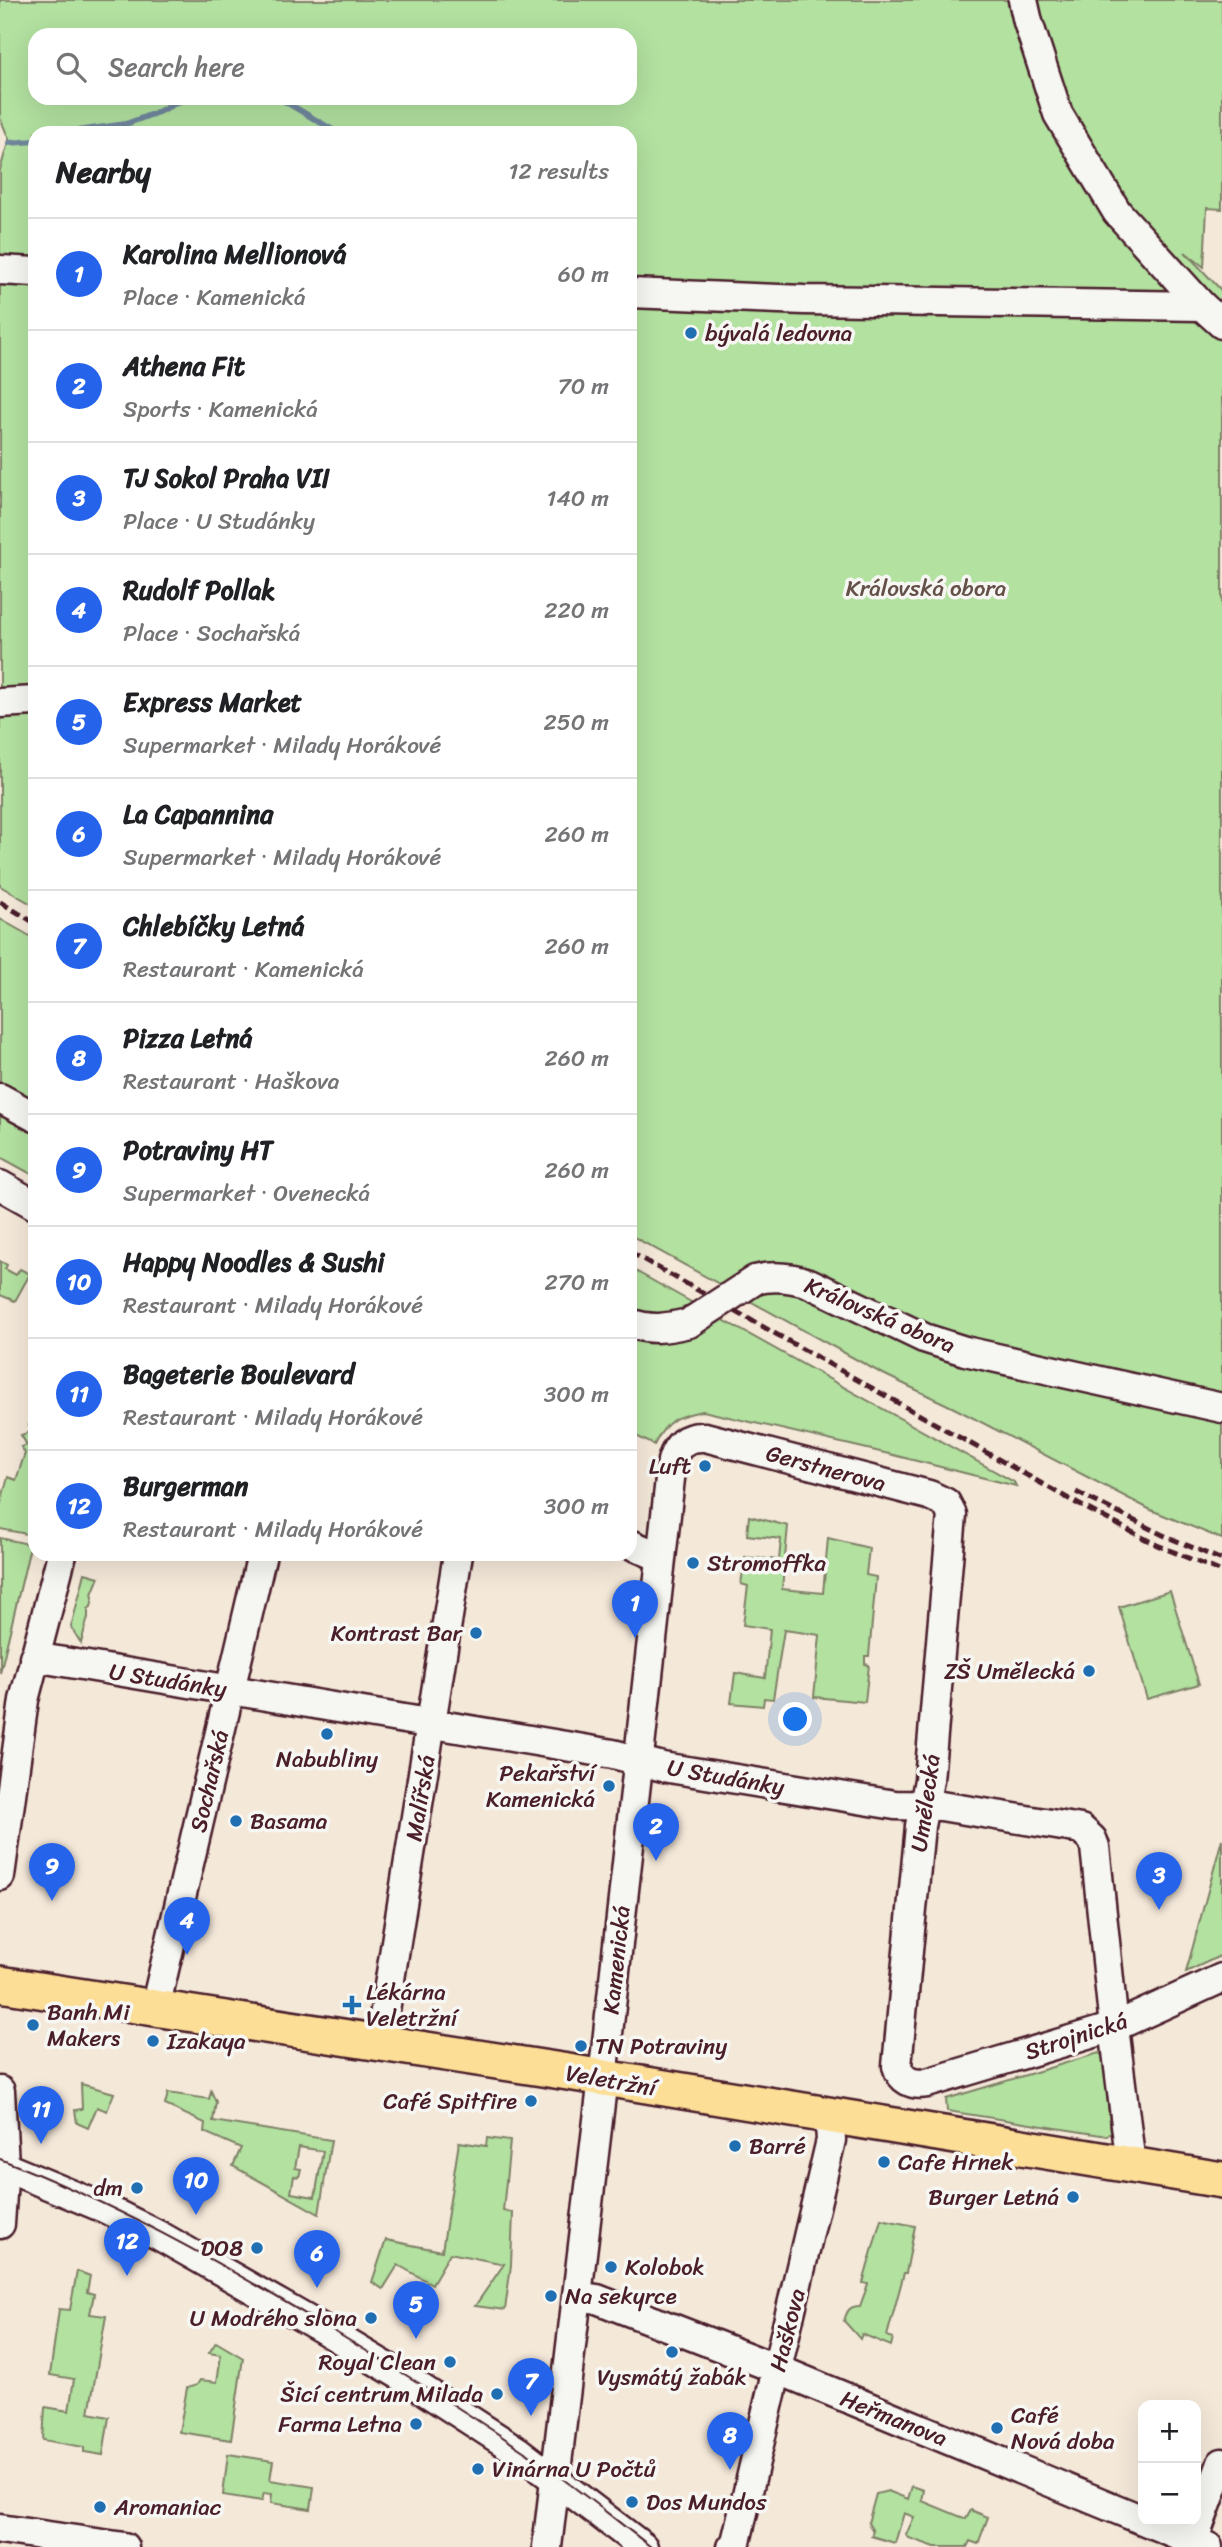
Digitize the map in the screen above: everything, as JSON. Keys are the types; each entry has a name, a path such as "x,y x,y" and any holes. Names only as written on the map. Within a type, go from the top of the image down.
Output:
{"main road":[{"name":"Veletržní","path":"0,1984 380,2042 1222,2180"}],"street":[{"path":"1024,0 1028,22 1058,114 1117,212 1212,315"},
{"path":"0,270 28,272"},
{"path":"637,292 1212,315"},
{"path":"0,703 28,701"},
{"path":"0,1098 28,1113"},
{"path":"0,1185 28,1201"},
{"name":"Královská obora","path":"637,1325 664,1329 689,1323 755,1280 768,1276 794,1278 924,1338 965,1351 1222,1408"},
{"name":"Gerstnerova","path":"705,1437 929,1495 946,1503"},
{"name":"Kamenická","path":"547,2547 674,1451 689,1438 705,1437"},
{"name":"Umělecká","path":"926,2083 908,2082 899,2073 897,2066 922,1805 929,1780 954,1523 946,1503"},
{"path":"637,1547 660,1557"},
{"path":"0,1876 24,1700 60,1561"},
{"name":"Sochařská","path":"155,2008 260,1561"},
{"name":"Malířská","path":"380,2042 457,1561"},
{"name":"U Studánky","path":"34,1657 614,1754 663,1767 895,1805 941,1806 1069,1825 1087,1833 1095,1847 1131,2165"},
{"name":"Strojnická","path":"926,2083 1114,2027 1222,1978"},
{"path":"0,2091 0,2224"},
{"name":"Haškova","path":"732,2547 736,2542 778,2370 831,2140 830,2126 819,2115"},
{"path":"2,2165 104,2208 160,2236 405,2378 519,2452 643,2547"},
{"name":"Heřmanova","path":"577,2296 597,2299 778,2370 1198,2545"},
{"path":"1198,2545 1222,2463"},
{"path":"0,2529 124,2547"}],"green space":[{"name":"Královská obora","path":"0,0 1222,0 1222,209 1207,208 1204,267 1185,252 1222,291 1222,1539 1151,1510 879,1372 637,1239 637,126 28,126 28,902 0,886 0,170 9,139 0,118"},
{"path":"0,919 28,935 28,1172 0,1157"},
{"path":"0,1261 7,1265 5,1269 16,1275 20,1269 28,1273 15,1301 0,1295"},
{"path":"637,1272 1014,1482 1016,1486 703,1411 673,1420 663,1429 654,1445 637,1436"},
{"path":"28,1433 28,1534 0,1529 0,1506 8,1477 16,1480 25,1453 21,1447 27,1445 21,1435"},
{"path":"749,1516 788,1526 782,1589 823,1593 828,1538 869,1548 866,1575 876,1577 869,1656 865,1656 865,1664 869,1665 865,1702 814,1697 820,1635 784,1630 773,1699 764,1698 763,1706 731,1703 735,1673 765,1678 770,1629 743,1625 748,1586 741,1584 745,1557 779,1560 781,1539 747,1535"},
{"path":"0,1538 28,1544 28,1555 0,1673"},
{"path":"85,1573 99,1577 92,1594 81,1643 71,1627"},
{"path":"1170,1591 1199,1684 1147,1699 1119,1607"},
{"path":"1222,1839 1222,1955 1186,1972 1219,1850"},
{"path":"1099,2053 1103,2056 1111,2132 1107,2136 947,2111 946,2099"},
{"path":"81,2084 114,2093 107,2111 97,2107 88,2128 77,2123 75,2110 82,2109"},
{"path":"211,2091 216,2102 213,2121 331,2140 319,2214 233,2166 241,2148 204,2132 205,2123 165,2105 168,2093 209,2099","holes":["299,2147 323,2151 315,2197 291,2193 294,2176 299,2177 301,2169 295,2168"]},
{"path":"487,2138 510,2141 503,2211 513,2213 511,2265 505,2310 475,2306 504,2264 450,2253 432,2284 398,2265 383,2289 372,2282 386,2240 442,2251 459,2142 486,2146"},
{"path":"881,2219 915,2226 906,2273 887,2336 893,2338 891,2346 862,2334 860,2339 844,2321 849,2310 860,2306 868,2284 863,2283"},
{"path":"77,2271 90,2276 87,2292 94,2294 90,2314 106,2316 89,2413 109,2417 103,2455 84,2452 84,2447 43,2440 45,2407 69,2411 74,2379 50,2375 59,2309 70,2310"},
{"path":"216,2342 243,2358 231,2440 179,2432 187,2388 197,2385 200,2380 217,2382 221,2355 209,2353"},
{"path":"228,2454 273,2461 270,2480 314,2487 311,2509 271,2503 272,2494 264,2493 262,2501 223,2495"},
{"path":"912,2486 924,2490 922,2501 966,2519 971,2510 988,2517 978,2544 970,2541 967,2547 935,2547 909,2538 906,2535 914,2517 904,2513 895,2543 871,2536 873,2531 868,2523 876,2494 888,2491 908,2499"}],"waterway":[{"path":"112,126 126,124 172,105"},
{"path":"291,105 326,126"},
{"path":"9,143 28,142"}],"tram line":[{"path":"0,2159 82,2194 162,2233 317,2321 444,2399 536,2460 651,2547"}],"railway":[{"path":"0,902 28,919"},
{"path":"637,1256 1078,1504 1157,1545 1222,1572"},
{"path":"1076,1492 1163,1535 1222,1560"}],"place":[{"name":"bývalá ledovna","path":"691,333"},
{"name":"Luft","path":"705,1466"},
{"name":"Stromoffka","path":"693,1563"},
{"name":"Kontrast Bar","path":"476,1633"},
{"name":"Karolina Mellionová","path":"635,1638"},
{"name":"ZŠ Umělecká","path":"1089,1671"},
{"name":"Nabubliny","path":"327,1734"},
{"name":"Pekařství Kamenická","path":"609,1786"},
{"name":"Basama","path":"236,1821"},
{"name":"Athena Fit","path":"656,1861"},
{"name":"Potraviny HT","path":"52,1901"},
{"name":"TJ Sokol Praha VII","path":"1159,1910"},
{"name":"Rudolf Pollak","path":"187,1955"},
{"name":"Lékárna Veletržní","path":"352,2005"},
{"name":"Banh Mi Makers","path":"33,2025"},
{"name":"Izakaya","path":"153,2041"},
{"name":"TN Potraviny","path":"581,2046"},
{"name":"Café Spitfire","path":"531,2101"},
{"name":"Bageterie Boulevard","path":"41,2144"},
{"name":"Barré","path":"735,2146"},
{"name":"Cafe Hrnek","path":"884,2162"},
{"name":"dm","path":"137,2188"},
{"name":"Burger Letná","path":"1073,2197"},
{"name":"Happy Noodles & Sushi","path":"196,2215"},
{"name":"DO8","path":"257,2248"},
{"name":"Kolobok","path":"611,2267"},
{"name":"Burgerman","path":"127,2276"},
{"name":"La Capannina","path":"317,2288"},
{"name":"Na sekyrce","path":"551,2296"},
{"name":"U Modrého slona","path":"371,2318"},
{"name":"Express Market","path":"416,2339"},
{"name":"Vysmátý žabák","path":"672,2352"},
{"name":"Royal Clean","path":"450,2362"},
{"name":"Šicí centrum Milada","path":"497,2394"},
{"name":"Chlebíčky Letná","path":"531,2416"},
{"name":"Farma Letna","path":"416,2424"},
{"name":"Café Nová doba","path":"997,2428"},
{"name":"Vinárna U Počtů","path":"478,2469"},
{"name":"Pizza Letná","path":"730,2470"},
{"name":"Dos Mundos","path":"632,2502"},
{"name":"Aromaniac","path":"100,2507"}]}
